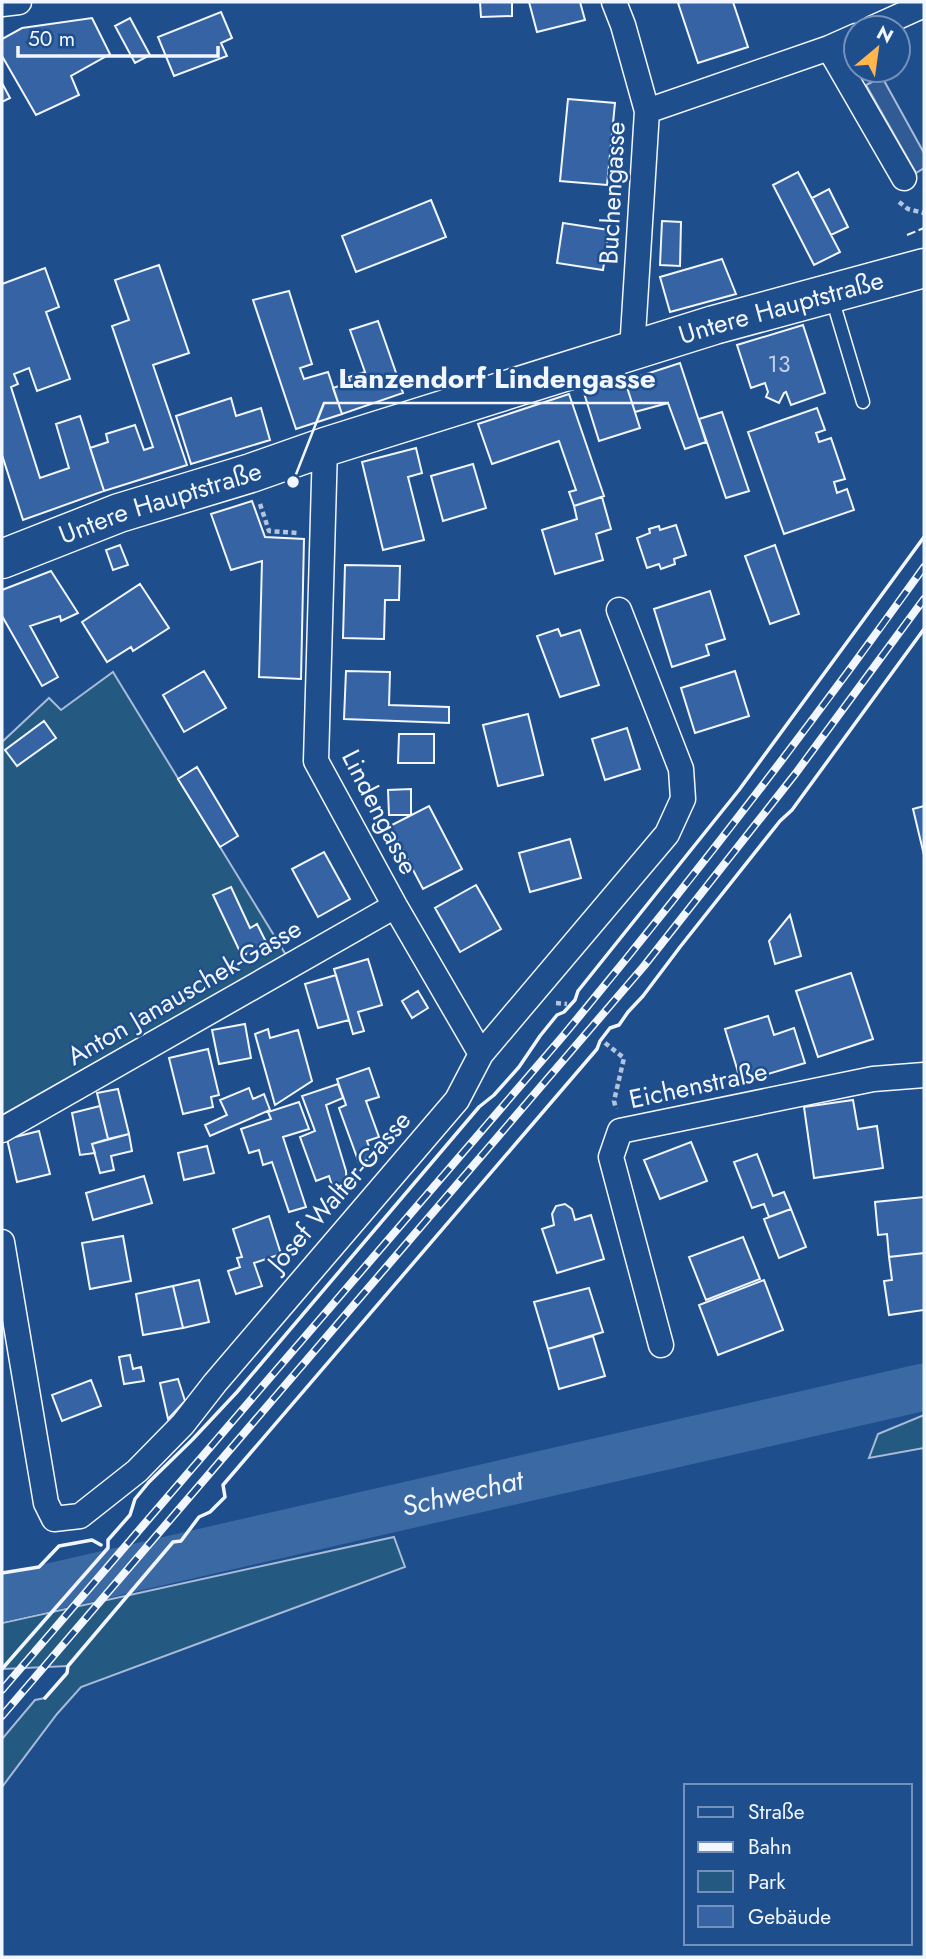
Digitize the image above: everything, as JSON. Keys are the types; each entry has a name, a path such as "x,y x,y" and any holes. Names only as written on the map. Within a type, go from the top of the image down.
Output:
{"main road":[{"name":"Untere Hauptstraße","path":"2,559 119,513 251,473 325,447 714,325 924,268"}],"street":[{"path":"2,4 19,2"},
{"name":"Buchengasse","path":"614,2 647,111 632,351"},
{"path":"904,14 924,5"},
{"path":"647,111 842,42"},
{"path":"829,48 904,178"},
{"name":"Lindengasse","path":"325,447 316,761 395,906 481,1054"},
{"name":"Josef Walter-Gasse","path":"2,1242 47,1503 54,1519 80,1516 136,1471 183,1424 223,1373 457,1100 481,1054 667,834 683,799 681,769 619,610"},
{"name":"Anton Janauschek-Gasse","path":"2,1130 395,906"},
{"name":"Eichenstraße","path":"661,1345 611,1157 620,1131 873,1079 924,1076"}],"lane":[{"path":"831,294 863,402"}],"path":[{"path":"251,473 269,531 323,534"},
{"path":"605,1043 624,1058 614,1101 620,1131"}],"green space":[{"path":"113,672 286,955 2,1115 2,742 49,698 61,710"},
{"path":"924,1415 924,1448 869,1458 878,1434"},
{"path":"394,1537 405,1567 81,1687 2,1787 2,1739 35,1700 45,1698 67,1673 68,1666 2,1669 2,1623"}],"shaded area":[{"path":"886,84 924,153 924,168 916,173 866,85"}],"building":[{"path":"480,2 512,2 512,16 481,17"},
{"path":"529,2 580,2 585,20 537,32"},
{"path":"733,2 748,47 698,63 678,3"},
{"path":"221,12 232,38 221,43 227,56 174,76 158,37"},
{"path":"92,18 110,54 71,76 79,95 36,115 2,56 2,39 22,28"},
{"path":"130,18 150,55 135,63 115,26"},
{"path":"2,83 10,98 2,102"},
{"path":"568,99 615,103 607,185 560,181"},
{"path":"798,172 840,252 814,265 773,185"},
{"path":"829,189 848,227 831,235 812,198"},
{"path":"431,200 446,237 356,272 342,236"},
{"path":"662,221 681,222 680,266 660,265"},
{"path":"563,223 609,230 603,270 557,263"},
{"path":"722,259 736,294 670,312 660,277"},
{"path":"159,265 189,353 153,365 187,465 104,491 90,448 108,442 106,434 135,425 144,450 153,447 112,326 129,320 115,280"},
{"path":"45,268 59,307 46,312 70,379 37,391 29,368 14,374 18,384 11,387 40,478 69,468 56,424 80,416 104,491 23,520 2,455 2,284"},
{"path":"289,291 312,364 300,368 304,379 328,372 342,414 296,429 253,300"},
{"path":"378,321 403,393 342,414 333,388 350,382 349,377 365,372 350,330"},
{"path":"803,325 825,393 791,405 786,392 779,403 766,397 768,392 765,383 751,388 737,345"},
{"path":"680,363 706,442 685,449 668,403 635,412 625,381"},
{"path":"625,381 640,428 599,441 584,393"},
{"path":"569,394 604,496 574,506 569,492 576,490 559,441 492,464 478,424"},
{"path":"231,398 236,416 261,408 270,440 191,464 176,416"},
{"path":"817,408 825,430 816,433 819,442 831,438 845,479 834,482 837,493 847,489 854,510 784,534 748,432"},
{"path":"722,412 749,491 726,498 699,419"},
{"path":"416,448 422,473 408,477 424,540 383,550 362,462"},
{"path":"473,464 486,508 443,521 431,476"},
{"path":"602,497 611,529 596,534 603,560 555,574 542,530 577,519 574,506"},
{"path":"252,501 265,537 304,539 301,679 259,677 262,561 231,570 211,514"},
{"path":"676,525 686,555 674,559 675,564 661,569 659,564 647,568 637,538 650,533 649,529 659,526 660,530"},
{"path":"120,545 128,565 113,570 106,550"},
{"path":"775,545 799,614 770,624 745,556"},
{"path":"345,565 400,566 399,600 385,600 384,639 343,638"},
{"path":"51,571 78,613 61,621 60,616 30,626 58,677 42,686 2,616 2,590"},
{"path":"140,584 169,628 133,651 131,647 107,662 82,622"},
{"path":"710,591 725,639 706,645 709,655 672,667 654,609"},
{"path":"558,629 561,636 580,630 599,685 560,697 537,636"},
{"path":"204,671 226,708 184,732 163,695"},
{"path":"346,671 390,672 389,705 449,707 449,723 344,719"},
{"path":"735,671 749,716 695,733 681,688"},
{"path":"528,714 543,775 498,786 483,725"},
{"path":"44,721 56,738 17,766 5,750"},
{"path":"627,728 640,769 605,780 592,739"},
{"path":"399,734 434,734 434,763 398,763"},
{"path":"197,767 238,836 220,847 178,779"},
{"path":"411,789 411,815 389,815 388,790"},
{"path":"429,806 462,869 423,889 390,826"},
{"path":"924,806 924,855 913,809"},
{"path":"570,839 581,878 530,892 519,853"},
{"path":"324,852 350,899 318,917 292,869"},
{"path":"476,885 501,929 460,952 435,908"},
{"path":"231,887 250,928 257,924 267,944 242,956 213,895"},
{"path":"790,915 801,956 775,964 769,941"},
{"path":"368,959 382,1005 358,1012 364,1031 353,1034 334,969"},
{"path":"851,973 873,1039 818,1057 796,991"},
{"path":"336,975 349,1020 318,1028 305,984"},
{"path":"418,991 428,1008 412,1018 402,1001"},
{"path":"768,1016 774,1035 794,1028 805,1063 741,1082 725,1029"},
{"path":"245,1024 251,1058 219,1064 212,1030"},
{"path":"268,1029 270,1038 298,1030 312,1081 275,1105 255,1034"},
{"path":"208,1049 219,1095 211,1097 213,1107 183,1114 169,1058"},
{"path":"369,1068 379,1097 366,1101 379,1137 367,1141 373,1158 359,1163 339,1108 346,1105 337,1079"},
{"path":"338,1084 343,1098 326,1105 346,1171 347,1186 333,1189 329,1176 316,1181 300,1137 315,1131 302,1096"},
{"path":"249,1088 253,1099 264,1094 270,1110 210,1136 205,1125 227,1115 220,1100"},
{"path":"118,1089 129,1134 108,1139 97,1093"},
{"path":"853,1100 858,1129 877,1126 883,1168 814,1178 804,1107"},
{"path":"299,1102 309,1129 283,1137 306,1207 289,1212 272,1162 263,1165 259,1150 249,1153 241,1129 271,1119 268,1112"},
{"path":"100,1106 108,1139 92,1144 95,1153 80,1155 72,1113"},
{"path":"39,1131 50,1174 17,1182 7,1139"},
{"path":"129,1134 132,1151 111,1156 114,1170 100,1173 92,1144"},
{"path":"691,1142 707,1181 660,1199 644,1160"},
{"path":"207,1146 214,1173 184,1180 178,1153"},
{"path":"757,1154 773,1196 784,1192 791,1209 769,1217 764,1204 752,1208 734,1162"},
{"path":"144,1176 152,1203 93,1220 86,1193"},
{"path":"924,1197 924,1253 889,1257 887,1234 878,1235 875,1202"},
{"path":"565,1204 572,1209 575,1220 591,1215 604,1259 557,1273 542,1229 554,1225 552,1214 556,1206"},
{"path":"791,1209 806,1247 779,1258 764,1219"},
{"path":"269,1216 281,1254 254,1263 262,1286 236,1294 228,1271 240,1267 237,1258 242,1257 233,1229"},
{"path":"123,1236 131,1281 90,1289 82,1243"},
{"path":"743,1237 760,1279 706,1300 689,1257"},
{"path":"924,1253 924,1310 889,1315 884,1281 892,1280 889,1257"},
{"path":"199,1280 209,1322 183,1328 173,1286"},
{"path":"764,1280 783,1330 718,1355 699,1305"},
{"path":"173,1286 183,1328 143,1335 136,1294"},
{"path":"589,1288 603,1332 548,1349 534,1302"},
{"path":"593,1336 605,1376 559,1389 548,1349"},
{"path":"130,1355 133,1369 141,1367 144,1381 124,1384 119,1357"},
{"path":"178,1379 185,1401 168,1419 160,1383"},
{"path":"91,1380 101,1406 62,1421 52,1395"}],"waterway":[{"name":"Schwechat","path":"2,1598 924,1387"}],"railway":[{"path":"2,1690 610,979 748,805 924,567"},
{"path":"2,1716 644,966 796,773 924,599"}],"fence":[{"path":"907,235 924,228"}],"wall":[{"path":"2,1669 108,1548 108,1540 130,1515 135,1499 149,1482 237,1392 479,1107 494,1095 519,1067 557,1015 564,1012 575,1000 578,991 739,790 924,537"},
{"path":"45,1698 67,1673 68,1666 173,1542 181,1541 199,1517 210,1512 225,1497 223,1485 597,1049 610,1028 619,1025 643,996 780,821 792,810 924,629"},
{"path":"2,1573 39,1567 59,1546 92,1540 101,1545"}],"place":[{"name":"Lanzendorf Lindengasse","path":"293,482"}]}
